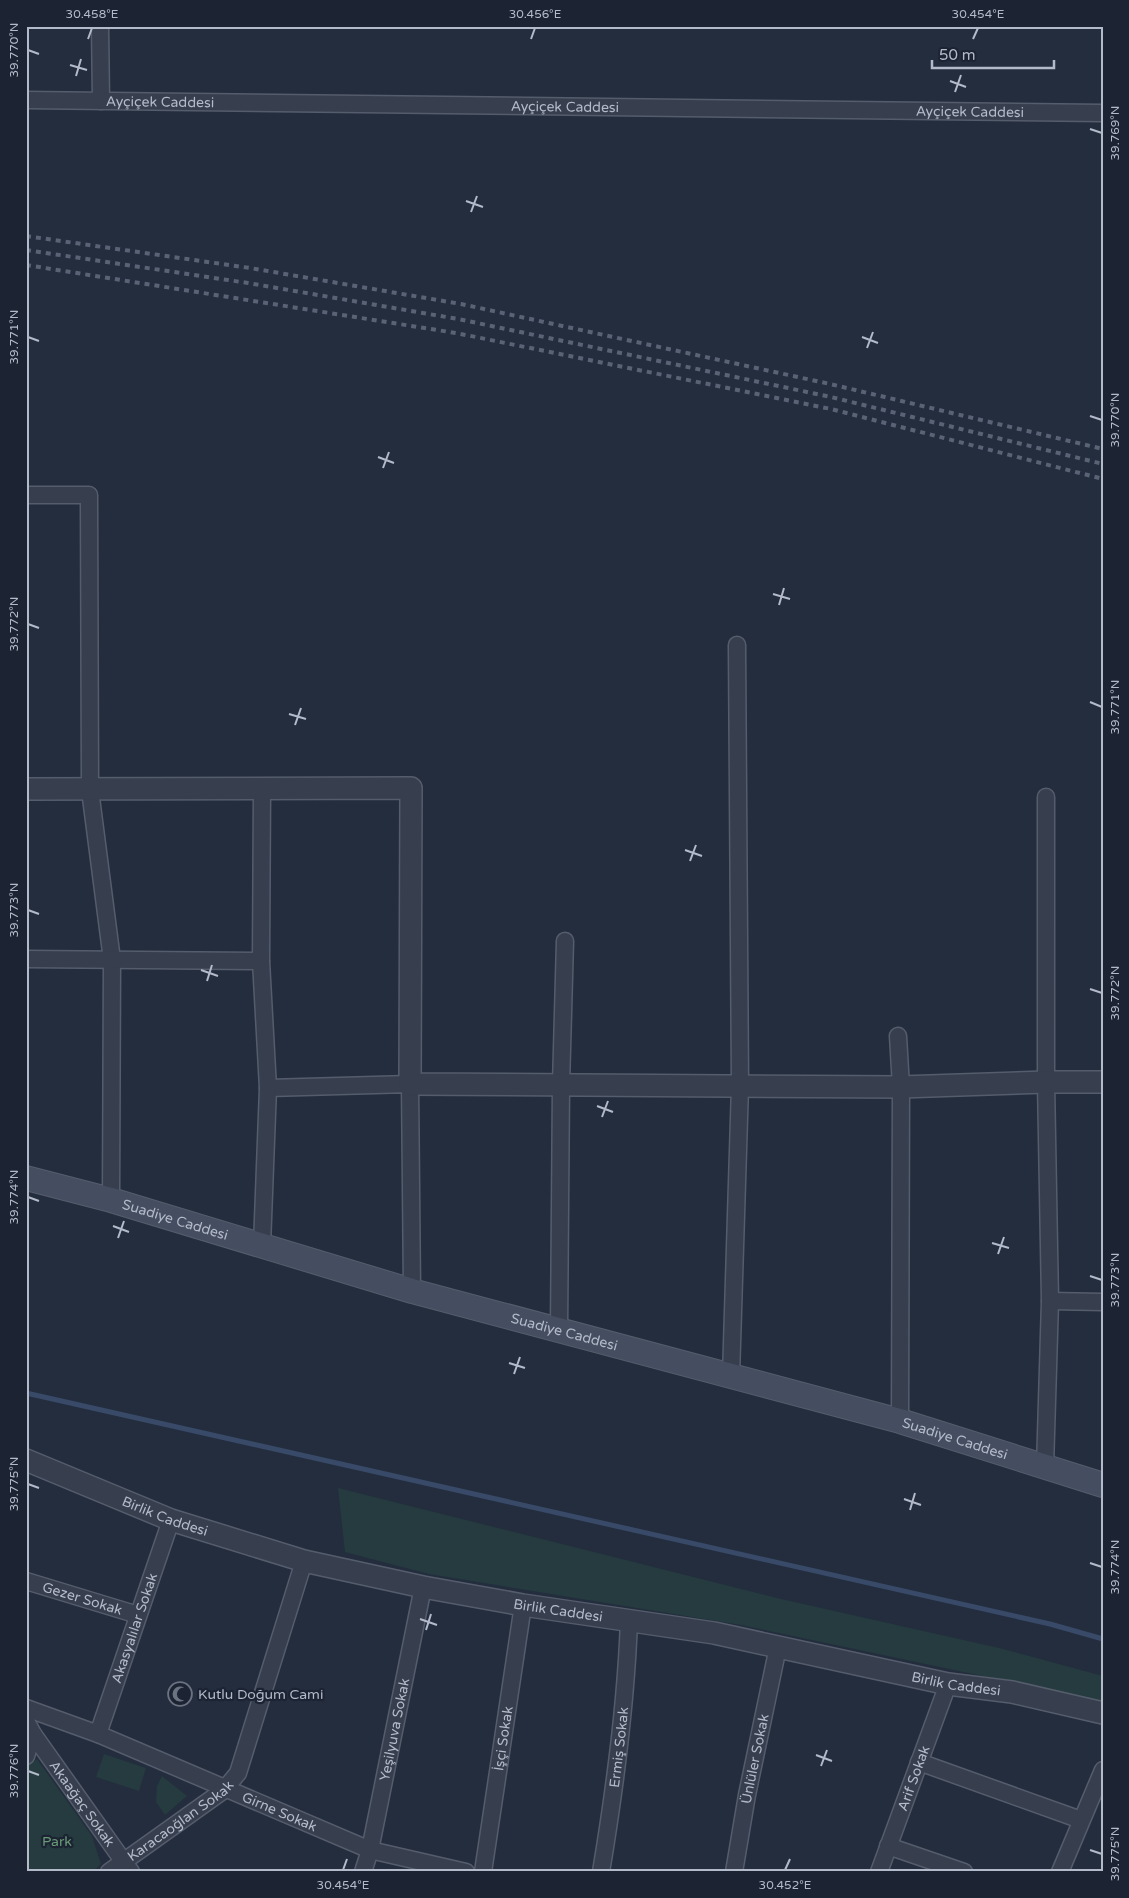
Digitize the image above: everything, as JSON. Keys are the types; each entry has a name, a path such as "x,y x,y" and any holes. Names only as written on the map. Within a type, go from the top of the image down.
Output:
{"main road":[{"name":"Suadiye Caddesi","path":"26,1178 112,1200 412,1291 900,1421 1103,1485"}],"street":[{"path":"100,26 101,101"},
{"name":"Ayçiçek Caddesi","path":"26,100 1103,113"},
{"path":"26,495 89,495 90,790 112,960 112,1200"},
{"path":"731,1376 740,1086 737,645"},
{"path":"262,788 262,961 268,1088 262,1245"},
{"path":"26,789 411,788 410,1084 412,1291"},
{"path":"1045,1467 1050,1302 1046,1082 1046,796"},
{"path":"559,1330 561,1085 565,941"},
{"path":"26,959 262,961"},
{"path":"898,1036 901,1088 900,1421"},
{"path":"268,1088 410,1084 901,1088 1046,1082 1103,1082"},
{"path":"1050,1302 1103,1302"},
{"name":"Birlik Caddesi","path":"26,1460 171,1520 304,1561 423,1587 523,1605 714,1633 948,1684 1012,1692 1103,1713"},
{"name":"Akasyalılar Sokak","path":"98,1734 171,1520"},
{"name":"Karacaoğlan Sokak","path":"109,1872 127,1866 224,1790 238,1773 304,1561"},
{"name":"Gezer Sokak","path":"26,1581 138,1615"},
{"name":"Yeşilyuva Sokak","path":"363,1872 370,1850 423,1587"},
{"name":"İşçi Sokak","path":"483,1872 523,1605"},
{"name":"Ermiş Sokak","path":"601,1872 614,1795 627,1674 629,1620"},
{"name":"Ünlüler Sokak","path":"734,1872 747,1795 778,1647"},
{"name":"Arif Sokak","path":"879,1872 948,1684"},
{"name":"Girne Sokak","path":"26,1708 98,1734 224,1790 370,1850 466,1872"},
{"path":"26,1756 29,1728"},
{"name":"Akaağaç Sokak","path":"29,1728 127,1866"},
{"path":"919,1762 1082,1820"},
{"path":"1060,1872 1103,1770"},
{"path":"888,1846 964,1872"}],"green space":[{"path":"338,1488 781,1599 999,1648 1103,1676 1103,1709 992,1678 741,1625 429,1574 345,1552"},
{"path":"104,1754 146,1768 139,1791 96,1777"},
{"name":"Park","path":"37,1759 92,1836 101,1864 93,1872 26,1872 26,1772 29,1764"},
{"path":"162,1776 187,1796 165,1815 156,1802 157,1786"}],"waterway":[{"path":"26,1393 1050,1624 1103,1639"}],"railway":[{"path":"26,236 250,268 461,304 830,384 1103,449"},
{"path":"26,250 248,283 458,319 831,397 1103,464"},
{"path":"26,265 456,333 831,409 1103,479"}],"place":[{"name":"Kutlu Doğum Cami","path":"180,1694"}]}
